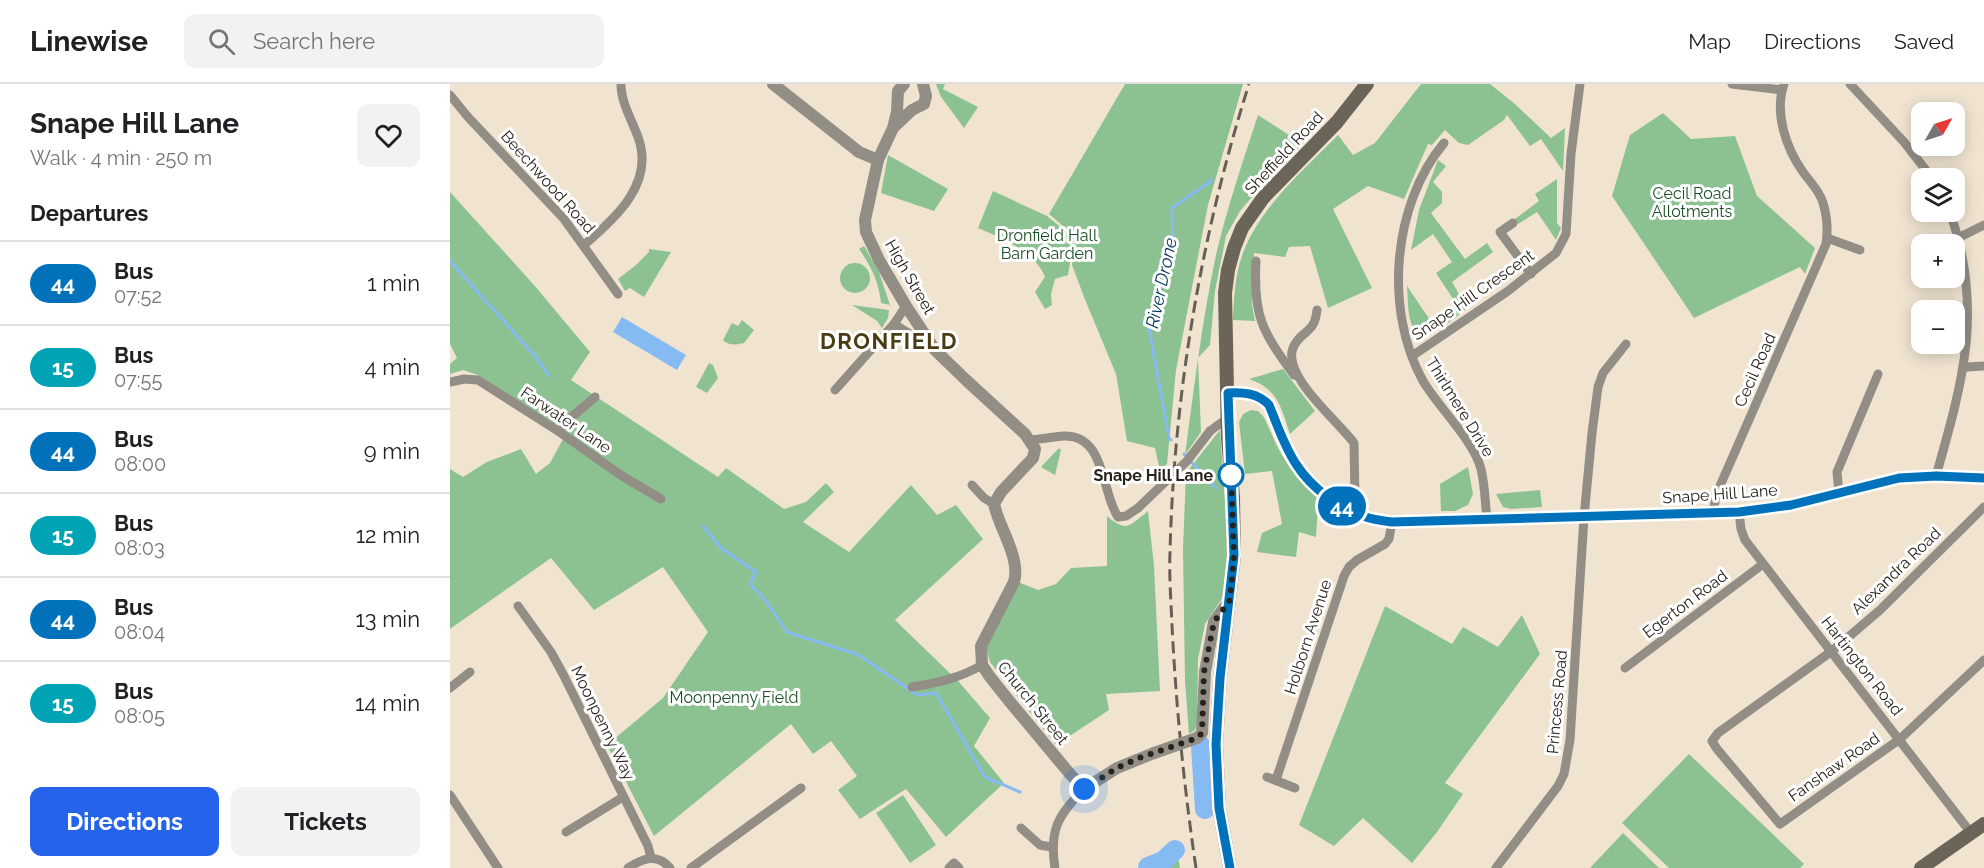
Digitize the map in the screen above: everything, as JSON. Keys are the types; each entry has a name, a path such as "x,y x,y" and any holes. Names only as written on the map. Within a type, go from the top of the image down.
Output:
{"main road":[{"name":"Sheffield Road","path":"1230,868 1219,808 1216,744 1220,678 1234,555 1224,315 1228,270 1242,228 1263,198 1337,122 1367,84"},
{"path":"1921,868 1984,824"}],"street":[{"path":"584,245 626,204 637,186 642,168 639,138 625,105 621,84"},
{"path":"772,84 859,153 878,160"},
{"path":"893,128 896,93 904,84"},
{"name":"Snape Hill Crescent","path":"1412,356 1531,274 1556,253 1566,234 1570,154 1580,84"},
{"path":"1732,84 1783,87"},
{"path":"1850,84 1904,142 1924,168"},
{"path":"893,128 912,110 921,107 926,92 922,85"},
{"name":"Cecil Road","path":"1713,514 1716,495 1824,254 1827,238 1823,202 1795,161 1787,142 1780,108 1783,87"},
{"path":"896,93 904,107 912,110"},
{"name":"Beechwood Road","path":"450,95 536,188 584,245 618,294"},
{"name":"High Street","path":"893,128 878,160 865,220 866,232 879,260 935,350 1030,440"},
{"name":"Thirlmere Drive","path":"1443,143 1433,155 1414,195 1398,260 1401,312 1412,356 1422,379 1475,454 1484,481 1486,519"},
{"path":"1513,223 1500,232 1531,274"},
{"path":"1965,234 1984,225"},
{"path":"1827,238 1860,250"},
{"path":"1936,476 1967,367 1973,321 1965,256"},
{"path":"1256,261 1254,291 1258,316 1278,353 1318,404 1353,434 1355,497 1352,512"},
{"path":"835,390 894,324 906,306"},
{"path":"1305,387 1293,363 1292,355 1298,340 1314,326 1317,310"},
{"path":"894,324 935,350"},
{"name":"Princess Road","path":"1496,868 1558,786 1564,774 1570,740 1584,517 1598,387 1603,373 1626,345"},
{"path":"1967,367 1984,366"},
{"path":"1839,493 1838,472 1878,374"},
{"name":"Farwater Lane","path":"450,382 464,379 478,380 558,431 622,476 661,499"},
{"name":"Snape Hill Lane","path":"1228,393 1251,394 1269,405 1297,466 1321,490 1352,512 1392,522 1713,514 1791,505 1899,478 1936,476 1984,478"},
{"path":"558,431 595,397"},
{"path":"972,485 984,498 994,504 1001,492 1033,459 1035,449 1030,440 1065,436 1082,440 1092,450 1101,465 1113,509 1118,517 1126,516 1138,508 1187,461 1210,430 1228,417"},
{"name":"Church Street","path":"994,504 1017,574 981,646 982,665 1010,702 1084,789"},
{"name":"Alexandra Road","path":"1780,824 1712,741 1718,733 1832,651 1880,610 1984,507"},
{"name":"Hartington Road","path":"1739,512 1742,535 1971,833"},
{"name":"Holborn Avenue","path":"1295,788 1272,778 1344,576 1357,560 1385,544 1389,538 1392,522"},
{"name":"Egerton Road","path":"1625,668 1763,564"},
{"path":"1055,868 1052,836 1072,801 1084,789 1117,768 1197,738 1202,733 1204,672 1214,622 1230,600"},
{"name":"Moonpenny Way","path":"518,606 551,652 564,676 648,846 651,858"},
{"name":"Fanshaw Road","path":"1780,824 1900,739 1984,660"},
{"path":"912,687 942,682 968,673 982,665"},
{"path":"450,688 470,672"},
{"path":"691,868 801,789"},
{"path":"450,795 498,868"},
{"path":"566,832 623,797"},
{"path":"1021,828 1040,844 1052,847"},
{"path":"628,868 643,859 651,858 661,860 670,868"},
{"path":"949,868 954,863 959,868"}],"green space":[{"path":"936,84 945,84 943,89 978,107 964,128 941,97"},
{"path":"1125,84 1243,84 1208,205 1176,370 1167,464 1160,471 1155,448 1127,441 1116,374 1072,265 1075,236 1049,214"},
{"path":"1421,84 1490,84 1551,138 1565,128 1563,171 1541,139 1530,146 1507,115 1504,120 1468,145 1459,143 1445,130 1432,145 1428,144 1404,199 1368,186 1333,209 1372,288 1328,308 1310,246 1289,247 1285,257 1254,253 1252,304 1255,321 1233,320 1239,266 1245,248 1274,201 1338,135 1353,155 1375,143"},
{"name":"Cecil Road Allotments","path":"1663,113 1691,139 1735,136 1757,196 1815,248 1805,274 1800,267 1694,318 1612,196 1630,135"},
{"path":"1258,115 1303,144 1270,176 1240,211 1226,236 1215,291 1210,345 1198,358 1216,255 1230,202"},
{"path":"888,155 948,189 934,211 881,193"},
{"path":"1438,160 1446,166 1433,182 1442,192 1442,203 1431,213 1465,259 1487,243 1493,252 1452,282 1467,308 1441,328 1425,334 1414,329 1410,319 1407,286 1432,323 1457,305 1436,273 1452,262 1433,234 1411,250 1419,210"},
{"path":"1557,179 1557,223 1561,228 1556,240 1537,212 1518,224 1515,219 1539,201 1535,194"},
{"name":"Dronfield Hall Barn Garden","path":"993,191 1047,216 1074,238 1068,275 1055,279 1051,294 1052,305 1045,309 1035,292 1045,277 1034,260 1016,246 978,228"},
{"name":"Moonpenny Field","path":"450,192 534,285 590,352 571,380 718,477 726,468 784,509 806,502 826,483 834,492 803,522 849,552 911,485 937,515 956,505 983,539 895,620 959,682 990,718 974,746 1004,783 946,837 906,789 860,819 838,790 857,776 831,741 813,754 791,724 654,836 607,745 663,698 708,632 663,567 594,610 551,558 450,629 450,469 463,477 487,462 521,449 536,474 550,463 567,432 478,375 463,370 450,374 450,364 457,358 450,344"},
{"path":"864,246 879,272 890,305 881,303 874,274 859,249"},
{"path":"649,249 671,252 644,297 630,288 625,291 618,279 636,265 649,252"},
{"path":"855,263 866,267 870,278 866,289 855,293 844,289 840,278 844,267"},
{"path":"852,305 889,310 888,318 882,328 877,321"},
{"path":"742,320 754,330 744,343 733,344 723,340 732,323 738,326"},
{"path":"1198,359 1201,432 1185,455 1192,405"},
{"path":"709,363 713,365 718,378 707,393 696,387"},
{"path":"1283,369 1315,411 1290,434 1277,400 1266,388 1249,379"},
{"path":"1251,410 1258,411 1263,416 1279,450 1300,479 1339,512 1318,504 1316,537 1299,532 1296,557 1257,552 1262,533 1282,524 1272,471 1245,474 1239,422 1243,414"},
{"path":"1220,430 1228,544 1223,597 1205,624 1198,659 1197,723 1195,730 1189,734 1185,681 1183,549 1186,473"},
{"path":"1059,448 1061,450 1055,475 1041,467"},
{"path":"1468,467 1473,494 1468,505 1455,511 1441,511 1440,484"},
{"path":"1540,490 1542,507 1511,509 1503,507 1496,494"},
{"path":"1148,511 1154,566 1160,691 1106,694 1109,710 1056,745 990,662 986,648 1018,582 1038,590 1056,584 1071,568 1107,566 1107,516 1119,524 1128,526"},
{"path":"1385,606 1452,644 1463,627 1498,647 1522,615 1540,654 1445,783 1463,794 1412,863 1363,818 1334,846 1299,825"},
{"path":"1689,754 1804,864 1800,868 1669,868 1622,823"},
{"path":"903,795 936,845 910,863 876,813"},
{"path":"1623,833 1659,868 1590,868"},
{"path":"1176,845 1180,868 1145,868 1143,864"}],"water":[{"path":"622,317 686,355 677,370 613,332"}],"waterway":[{"name":"River Drone","path":"1171,440 1149,328 1173,246 1172,208 1212,180"},
{"path":"450,261 536,357 549,376"},
{"name":"River Drone","path":"1184,454 1216,488"},
{"path":"703,526 721,548 756,572 750,584 766,601 787,632 859,655 917,695 936,693 985,777 1020,792"},
{"name":"River Drone","path":"1201,746 1205,809"},
{"name":"River Drone","path":"1149,868 1163,861 1175,850"}],"railway":[{"path":"1196,868 1178,716 1170,570 1177,433 1193,315 1204,257 1232,141 1249,84"}],"bus line":[{"name":"44","path":"1230,868 1216,778 1216,718 1234,555 1228,393 1251,394 1260,397 1269,405 1297,466 1308,479 1340,505 1369,518 1392,522 1739,512 1791,505 1899,478 1936,476 1984,478"}],"place":[{"name":"Snape Hill Lane","path":"1231,475"}],"district":[{"name":"DRONFIELD","path":"889,341"}],"route":[{"path":"1084,789 1117,768 1197,738 1202,733 1204,672 1214,622 1230,600 1234,555 1231,475"}]}
